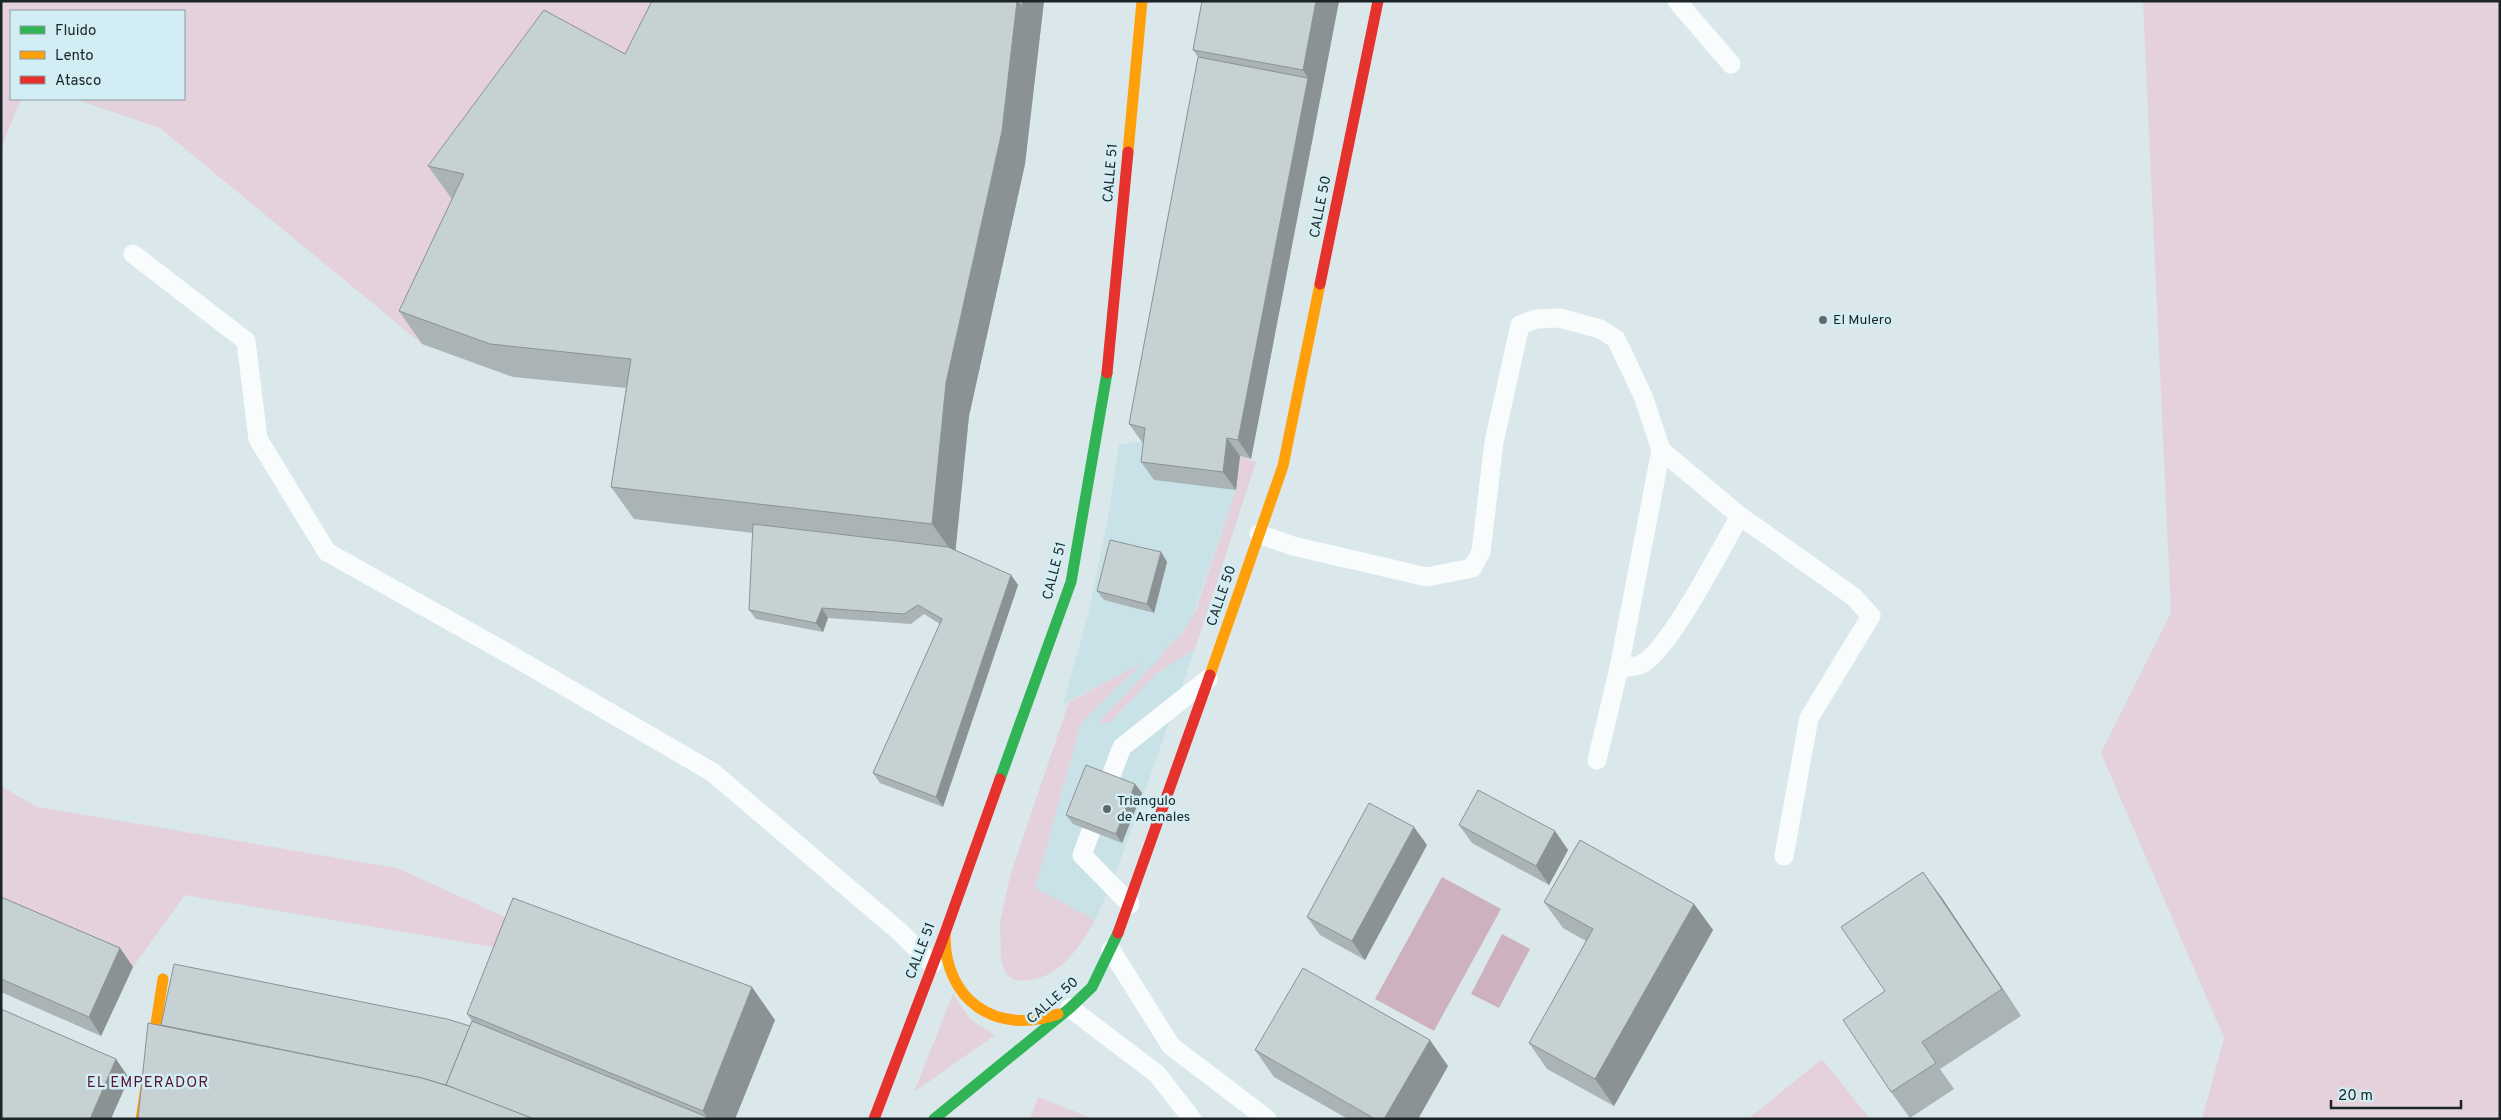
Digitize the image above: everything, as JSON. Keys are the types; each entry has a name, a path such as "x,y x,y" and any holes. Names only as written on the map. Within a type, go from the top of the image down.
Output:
{"main road":[{"name":"CALLE 51","path":"874,1119 945,933 1071,582 1108,365 1142,1"},
{"name":"CALLE 50","path":"934,1119 1070,1008 1092,987 1111,950 1130,904 1283,466 1378,1"},
{"path":"945,933 945,959 955,984 972,1004 994,1017 1020,1023 1046,1020 1070,1008"},
{"path":"141,1119 163,979"}],"lane":[{"path":"1678,1 1731,64"},
{"path":"133,254 246,341 258,439 326,552 516,658 712,772 900,932 932,964"},
{"path":"1259,534 1293,546 1427,577 1472,568 1480,552 1494,442 1520,325 1536,319 1560,318 1600,329 1616,339 1643,396 1661,450 1619,668 1597,760"},
{"path":"1661,450 1740,516 1854,597 1871,616 1809,718 1784,856"},
{"path":"1619,668 1641,664 1658,650 1685,611 1740,516"},
{"path":"1109,781 1122,747 1209,678"},
{"path":"1091,831 1082,855 1130,904"},
{"path":"1111,950 1171,1046 1267,1119"},
{"path":"1070,1008 1157,1074 1192,1119"}],"shaded area":[{"path":"1,1 692,1 487,206 422,344 160,128 78,100 185,100 185,10 10,10 10,100 21,100 1,148"},
{"path":"2143,1 2500,1 2500,1119 2202,1119 2224,1038 2101,753 2171,613"},
{"path":"1142,442 1158,446 1236,490 1191,621 1175,642 1162,652 1163,655 1110,723 1156,674 1195,649 1114,878 1095,920 1035,888 1081,723 1141,664 1063,704 1088,615 1108,519 1119,444"},
{"path":"1240,456 1256,462 1195,649 1156,674 1109,723 1098,723 1163,655 1162,652 1183,633 1196,610 1236,490"},
{"path":"1142,663 1081,723 1035,888 1095,920 1081,944 1053,972 1029,980 1014,980 1006,974 1001,961 1000,921 1011,873 1069,702"},
{"path":"1,786 37,807 397,868 536,931 527,953 185,895 133,967 1,909"},
{"path":"1442,877 1501,909 1434,1031 1375,999"},
{"path":"1502,934 1530,949 1499,1008 1471,994"},
{"path":"953,994 970,1019 995,1035 914,1092"},
{"path":"1822,1059 1870,1119 1748,1119"},
{"path":"1038,1097 1094,1119 1030,1119"}],"building":[{"path":"652,1 1017,1 1002,131 946,383 932,524 611,487 631,359 490,344 399,311 464,174 428,166 544,10 625,54"},
{"path":"1202,1 1316,1 1303,70 1193,50"},
{"path":"1198,57 1308,78 1238,440 1227,438 1223,472 1141,462 1145,428 1129,424"},
{"path":"753,524 948,547 1011,575 936,797 873,773 942,619 918,605 904,614 822,608 816,623 749,610"},
{"path":"1110,540 1161,552 1147,604 1097,591"},
{"name":"Triangulo de Arenales","path":"1086,765 1135,784 1116,834 1066,815"},
{"path":"1478,790 1555,831 1536,866 1459,825"},
{"path":"1369,803 1414,827 1352,941 1307,917"},
{"path":"1580,840 1694,904 1595,1079 1529,1043 1593,929 1544,902"},
{"path":"1923,872 2002,989 1922,1042 1936,1063 1891,1092 1843,1020 1885,991 1841,927"},
{"path":"1,897 120,948 89,1017 1,979"},
{"path":"513,898 752,987 703,1111 467,1014"},
{"path":"174,964 447,1019 470,1026 446,1085 422,1078 161,1025"},
{"path":"1303,968 1430,1040 1384,1119 1375,1119 1255,1050"},
{"path":"1,1009 116,1059 90,1119 1,1119"},
{"path":"472,1021 707,1117 707,1119 534,1119 446,1085"},
{"path":"148,1023 422,1078 451,1087 534,1119 138,1119"}],"traffic: fast":[{"path":"1000,779 1071,582 1107,373"},
{"path":"934,1119 1070,1008 1092,987 1118,933"}],"traffic: slow":[{"path":"1128,152 1142,1"},
{"path":"1210,675 1283,466 1320,284"},
{"path":"945,934 947,957 954,977 964,994 978,1007 995,1016 1014,1020 1035,1020 1058,1014"},
{"path":"141,1119 163,979"}],"traffic: jam":[{"path":"1320,284 1378,1"},
{"path":"1107,373 1128,152"},
{"path":"1118,933 1210,675"},
{"path":"874,1119 945,933 1000,779"}],"place":[{"name":"El Mulero","path":"1823,320"},
{"name":"Triangulo de Arenales","path":"1107,809"}],"district":[{"name":"EL EMPERADOR","path":"148,1083"}]}
